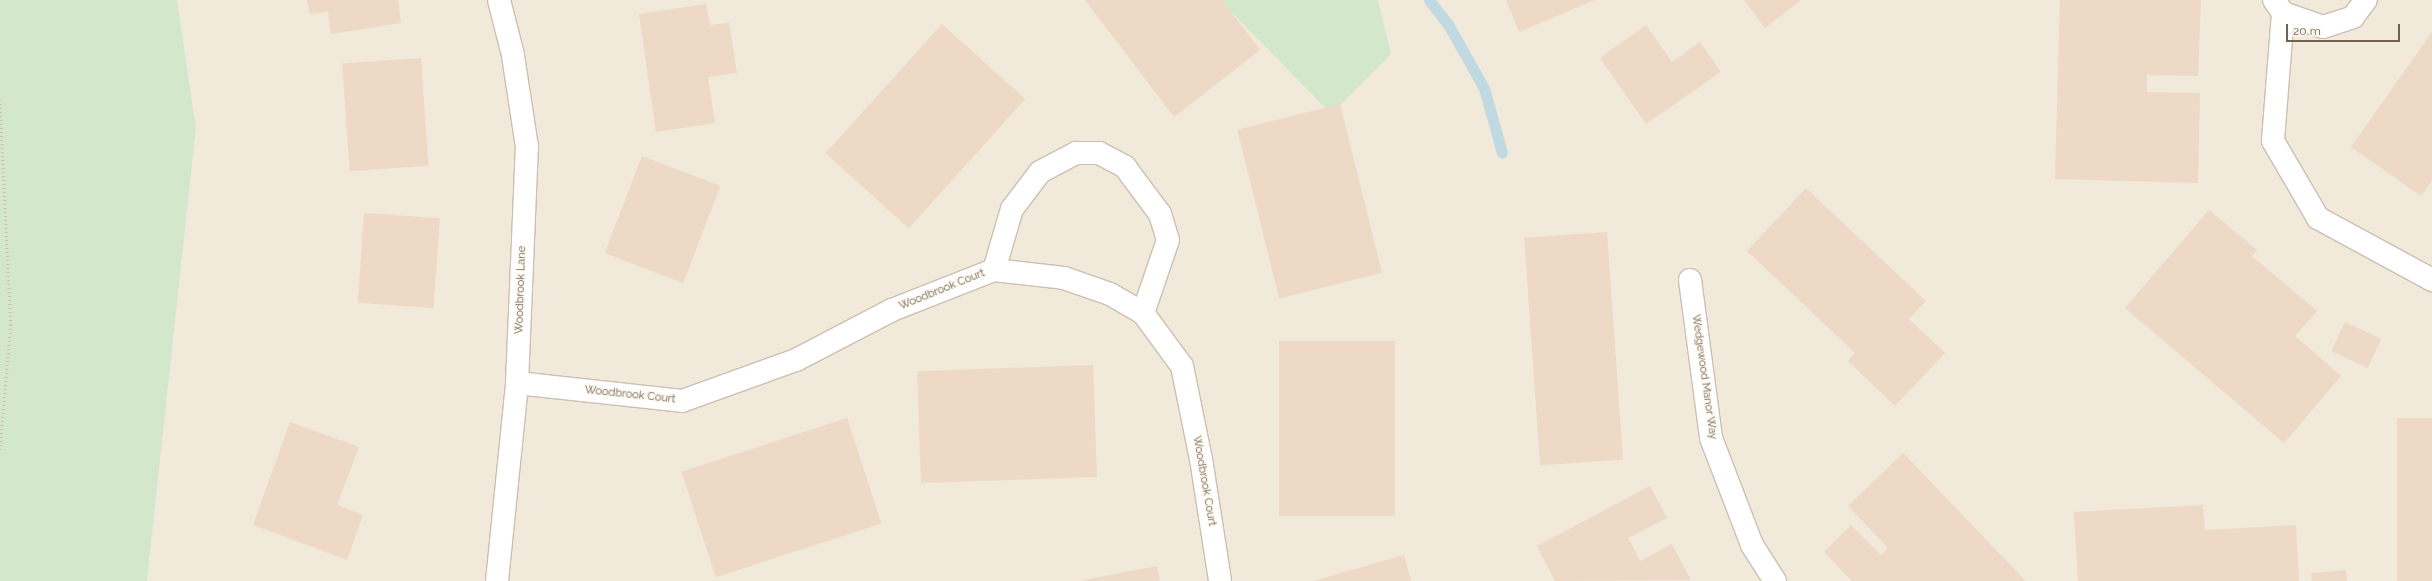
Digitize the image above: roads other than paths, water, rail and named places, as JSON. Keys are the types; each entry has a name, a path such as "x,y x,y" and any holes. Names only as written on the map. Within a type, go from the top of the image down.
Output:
{"street":[{"name":"Woodbrook Lane","path":"497,581 517,383 527,147 513,55 499,0"},
{"path":"2366,0 2353,17 2323,27 2278,6 2272,141 2318,218 2432,280"},
{"path":"994,270 1012,209 1040,172 1076,153 1099,153 1125,167 1160,214 1168,240 1143,313"},
{"name":"Woodbrook Court","path":"517,383 682,401 796,360 892,310 994,270 1064,278 1110,294 1143,313 1182,366 1201,460 1220,581"},
{"name":"Wedgewood Manor Way","path":"1690,280 1711,438 1752,545 1775,581"}],"waterway":[{"path":"1429,0 1449,26 1484,88 1502,153"}]}
